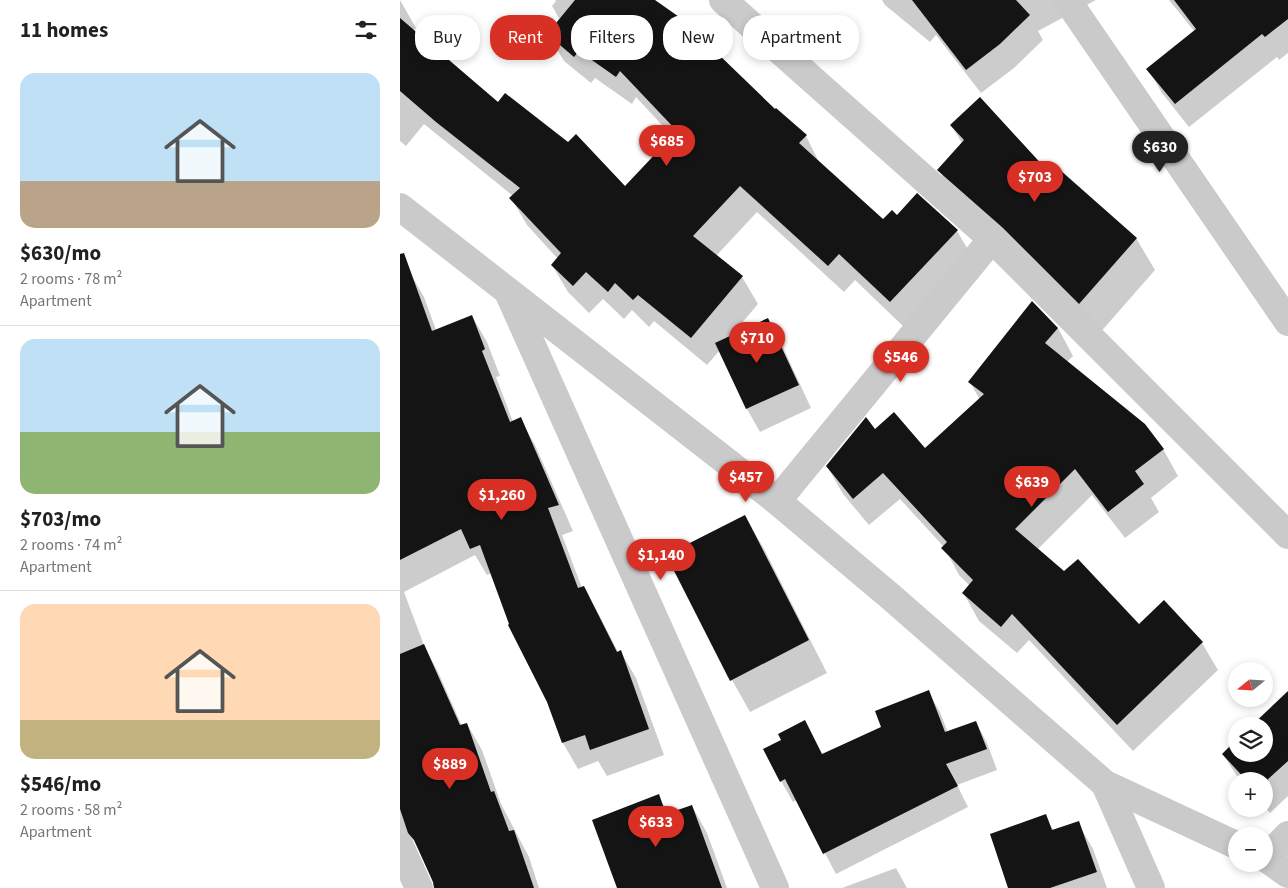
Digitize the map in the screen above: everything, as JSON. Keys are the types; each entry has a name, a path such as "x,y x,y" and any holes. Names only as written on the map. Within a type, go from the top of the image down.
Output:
{"street":[{"path":"723,0 992,239 1288,535"},
{"path":"1067,0 1288,322"},
{"path":"400,207 778,501 1106,784 1228,840"},
{"path":"778,501 992,239"},
{"path":"508,291 776,888"},
{"path":"1106,784 1151,888"},
{"path":"1273,850 1288,835"},
{"path":"400,846 419,888"},
{"path":"1273,864 1288,874"}],"building":[{"path":"575,0 655,0 676,15 663,15 663,60 724,60 775,109 807,135 799,143 883,219 892,210 897,215 917,193 958,230 890,302 839,254 828,266 740,186 693,236 743,276 691,338 638,295 633,300 615,283 608,292 586,272 573,286 551,265 561,253 509,198 520,188 400,91 400,18 415,31 415,60 449,60 498,102 505,93 568,142 576,134 625,186 677,131 620,71 616,77 592,60 653,60 653,15 571,15 571,54 561,46 561,17"},
{"path":"912,0 1016,0 1030,15 1000,44 966,70"},
{"path":"1174,0 1288,0 1288,19 1265,37 1262,34 1175,104 1146,69 1196,29"},
{"path":"980,97 1046,169 1051,162 1137,238 1079,304 1003,228 937,170 964,140 950,125"},
{"path":"404,253 432,331 472,315 485,349 482,351 510,422 521,417 559,505 548,508 578,588 584,586 617,652 621,650 649,729 590,750 585,735 562,743 547,702 508,625 480,545 470,549 461,529 400,560 400,254"},
{"path":"1032,301 1058,328 1045,343 1145,424 1164,449 1135,471 1144,484 1108,512 1075,469 1015,529 1064,571 1078,559 1139,624 1164,600 1203,642 1117,725 1012,614 1001,627 962,593 973,580 941,548 947,542 883,473 853,499 826,466 866,417 875,429 894,412 925,448 984,394 968,382"},
{"path":"768,318 799,385 746,409 715,343"},
{"path":"745,515 809,640 730,681 666,555"},
{"path":"424,644 460,725 467,723 491,792 494,791 509,831 514,830 534,888 434,888 414,840 408,833 400,809 400,654"},
{"path":"929,690 945,732 976,721 987,749 946,764 958,786 823,854 785,779 780,782 763,749 781,740 778,734 805,720 822,754 881,727 875,711"},
{"path":"1288,691 1288,761 1273,775 1273,772 1239,772 1229,762 1273,762 1273,717 1261,717"},
{"path":"1228,748 1228,760 1222,754"},
{"path":"659,794 666,814 692,805 722,888 617,888 592,820"},
{"path":"1046,814 1052,830 1079,821 1097,872 1050,888 1008,888 990,834"}]}
